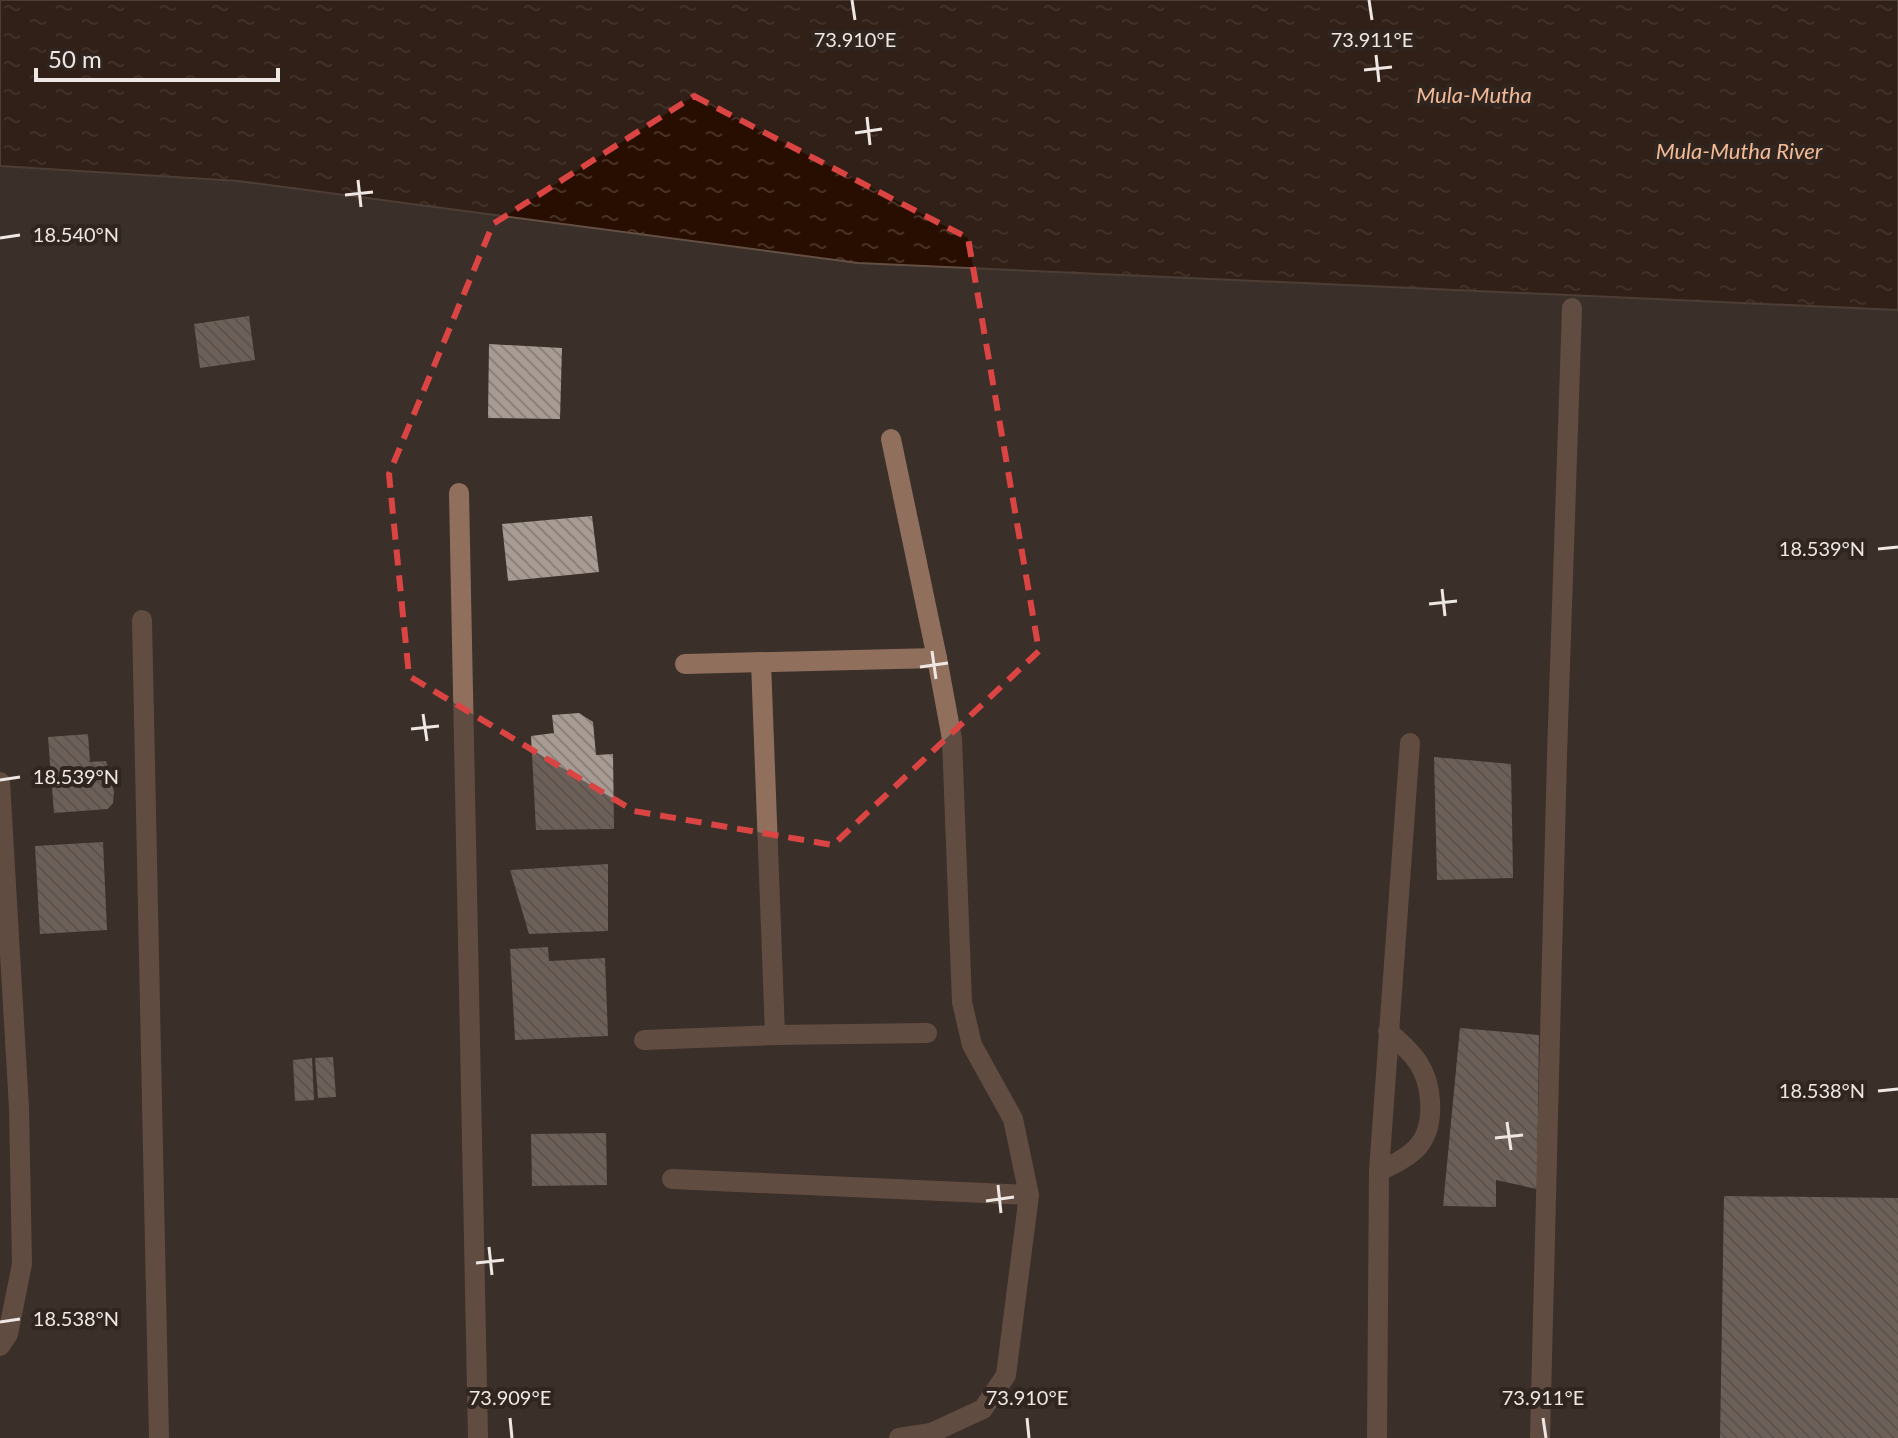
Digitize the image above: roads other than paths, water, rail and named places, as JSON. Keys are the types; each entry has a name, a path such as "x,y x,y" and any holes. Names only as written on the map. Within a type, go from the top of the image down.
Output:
{"street":[{"path":"1540,1438 1572,308"},
{"path":"891,439 952,739 962,1002 972,1045 1013,1119 1029,1195 1006,1375 983,1409 931,1433 899,1438"},
{"path":"459,493 478,1438"},
{"path":"142,620 159,1438"},
{"path":"685,664 937,658"},
{"path":"761,662 775,1035"},
{"path":"1377,1438 1379,1171 1410,743"},
{"path":"0,782 19,1108 22,1248 22,1264 8,1334 0,1346"},
{"path":"1379,1171 1404,1160 1418,1147 1427,1130 1430,1112 1426,1077 1418,1061 1388,1031"},
{"path":"644,1040 927,1033"},
{"path":"672,1179 1029,1195"}],"water":[{"name":"Mula-Mutha River","path":"0,0 1898,0 1898,310 858,263 238,181 0,166"}],"water label":[{"name":"Mula-Mutha","path":"1474,95"}]}
